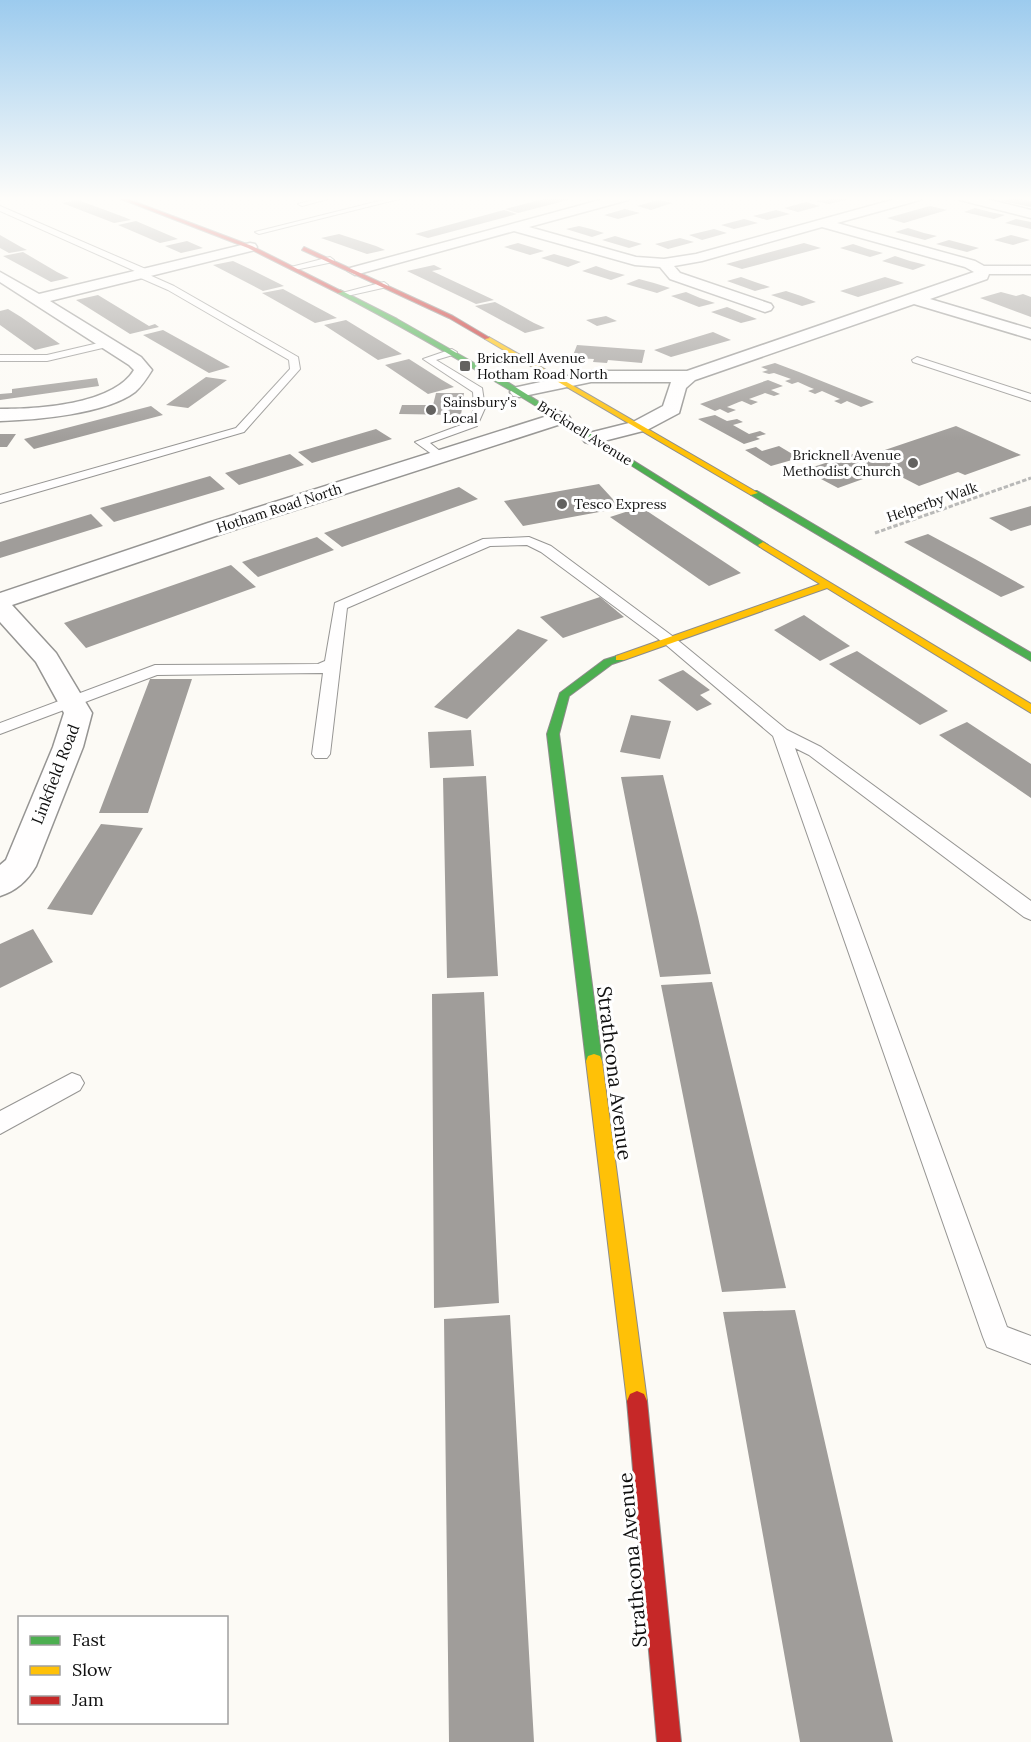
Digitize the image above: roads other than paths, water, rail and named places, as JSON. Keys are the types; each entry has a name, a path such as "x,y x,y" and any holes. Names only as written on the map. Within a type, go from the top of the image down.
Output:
{"street":[{"path":"0,416 63,409 124,391 137,381 143,370 135,361 4,278"},
{"path":"38,299 121,278"},
{"name":"Bricknell Avenue","path":"317,278 452,352 519,392 827,585 1028,705"},
{"name":"Bricknell Avenue","path":"370,278 451,317 640,426 1031,658"},
{"path":"682,278 765,307"},
{"path":"519,392 601,376 654,378 689,376 968,278"},
{"path":"913,299 1031,334"},
{"path":"592,438 640,426 672,409 677,386 689,376"},
{"name":"Hotham Road North","path":"0,602 216,528 560,418"},
{"name":"Strathcona Avenue","path":"669,1742 637,1404 553,734 564,695 608,662 827,585"},
{"name":"Linkfield Road","path":"0,607 47,659 78,713 68,747 20,866 0,884"}],"lane":[{"path":"0,500 240,430 295,369 294,359 152,278"},
{"path":"346,293 384,285"},
{"path":"0,358 47,358 107,344"},
{"path":"440,456 421,442 473,424 477,419 481,397 478,390 428,359 452,352"},
{"path":"917,360 1031,398"},
{"path":"321,754 340,606 488,542 530,541 546,549 670,641 781,734 815,751 1031,912"},
{"path":"0,729 155,670 320,669 332,664"},
{"path":"781,734 997,1337 1031,1350"},
{"path":"0,1123 72,1083"}],"place":[{"name":"Bricknell Avenue Hotham Road North","path":"465,366"},
{"name":"Sainsbury's Local","path":"431,410"},
{"name":"Bricknell Avenue Methodist Church","path":"913,463"},
{"name":"Tesco Express","path":"562,504"}]}
